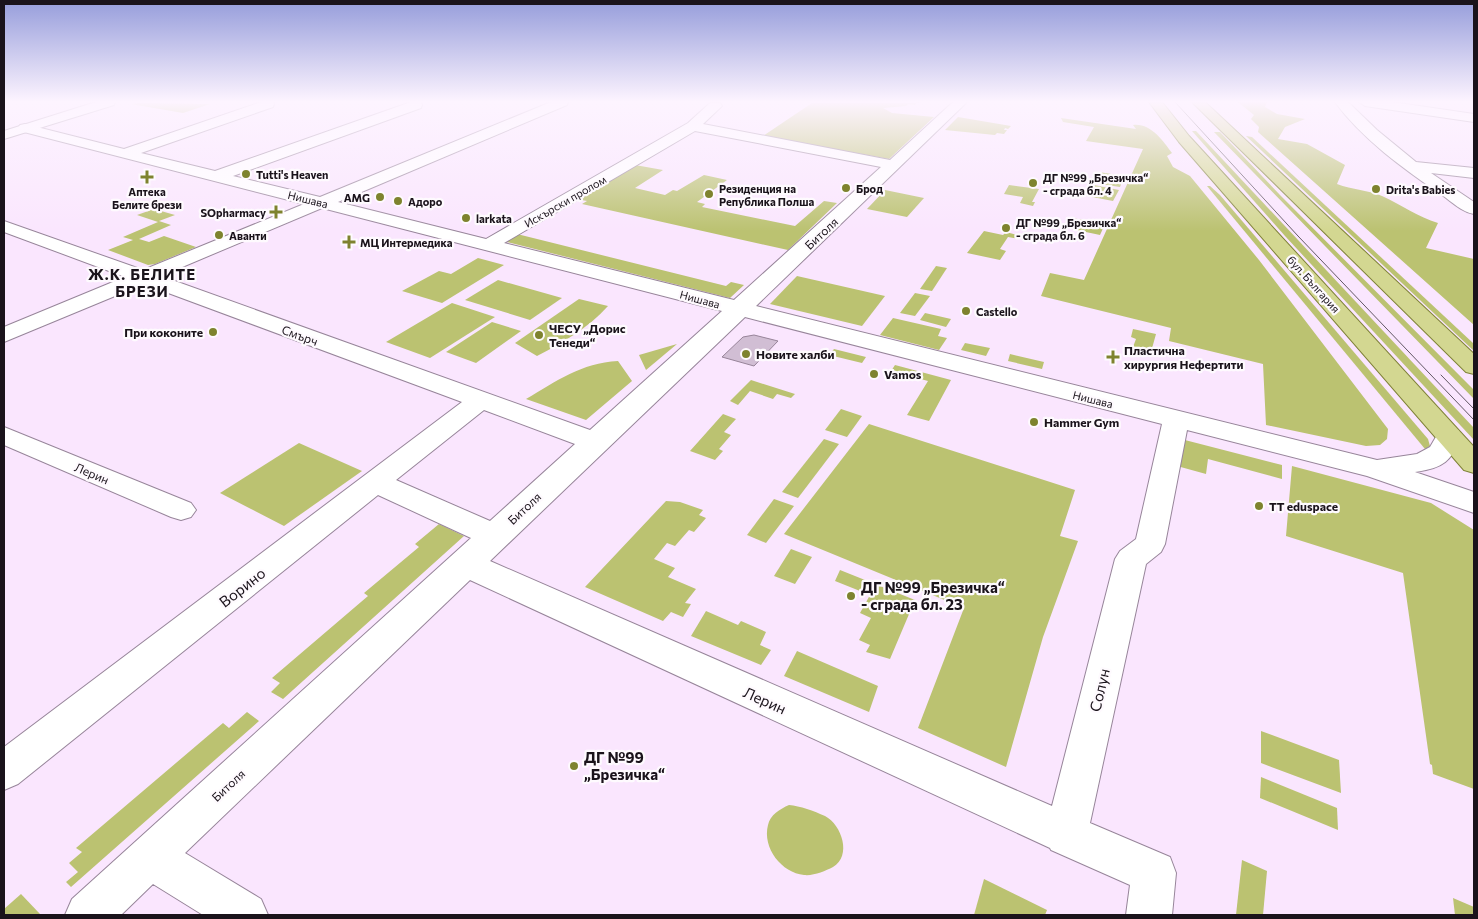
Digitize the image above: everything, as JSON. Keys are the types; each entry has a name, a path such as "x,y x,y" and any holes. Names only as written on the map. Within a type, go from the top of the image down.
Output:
{"main road":[{"name":"бул. България","path":"1189,145 1474,464"},
{"path":"1243,145 1474,367"}],"street":[{"name":"Нишава","path":"93,145 1375,469 1453,494 1474,503"},
{"path":"126,153 150,145"},
{"path":"217,176 304,145"},
{"path":"4,335 460,145"},
{"name":"Искърски пролом","path":"488,245 660,145"},
{"path":"787,145 893,166"},
{"name":"Битоля","path":"88,915 915,145"},
{"path":"1385,145 1410,166 1474,209"},
{"path":"1410,166 1474,173"},
{"name":"Смърч","path":"4,226 142,278 596,442"},
{"name":"Ворино","path":"4,771 377,483 481,400"},
{"name":"Солун","path":"1066,835 1132,558 1150,544 1176,420"},
{"name":"Лерин","path":"4,434 181,510"},
{"name":"Нишава","path":"1375,469 1424,462 1441,453 1449,436"},
{"path":"377,483 495,536"},
{"name":"Лерин","path":"465,564 1066,835"},
{"path":"1066,835 1154,873 1150,915"},
{"path":"150,857 245,915"}],"green space":[{"path":"812,145 904,145 889,159"},
{"path":"1114,145 1166,145 1172,153 1167,156 1173,167 1190,176 1259,260 1388,429 1387,439 1380,445 1366,446 1266,425 1263,364 1169,341 1171,328 1041,296 1050,273 1084,280 1143,149"},
{"path":"1204,145 1209,145 1474,428 1474,440 1285,236"},
{"path":"1227,145 1232,145 1474,390 1474,399"},
{"path":"1255,145 1260,145 1473,343 1474,351"},
{"path":"1272,145 1309,145 1345,165 1337,184 1377,194 1438,223 1426,248 1474,259 1474,325"},
{"path":"635,165 663,170 635,188 665,195 673,190 677,191 704,175 727,180 697,202 705,204 702,207 795,226 824,201 837,203 788,250 582,204 587,201 576,199"},
{"path":"1099,172 1124,176 1120,187 1094,183"},
{"path":"1009,185 1039,189 1032,202 1035,202 1033,206 1020,203 1023,197 1004,194"},
{"path":"1093,185 1119,190 1113,201 1087,196"},
{"path":"1207,186 1210,186 1220,195 1428,439 1430,446 1425,449"},
{"path":"885,190 924,198 907,217 867,209"},
{"path":"154,209 175,215 159,221 171,225 139,239 149,242 164,236 196,247 155,264 148,265 108,250 133,240 123,237 158,222 137,215"},
{"path":"1072,218 1105,224 1100,235 1067,228"},
{"path":"984,231 1003,235 1006,232 1021,236 1019,239 1008,237 1000,249 1006,251 1000,260 967,253"},
{"path":"517,234 726,286 731,282 744,285 730,298 503,241"},
{"path":"478,258 504,265 442,303 402,291 439,271 451,274"},
{"path":"936,266 947,268 932,291 920,289"},
{"path":"797,276 885,296 862,326 770,304"},
{"path":"498,280 562,298 530,320 465,300"},
{"path":"915,293 930,296 915,316 900,313"},
{"path":"579,299 608,306 575,334 537,356 515,343"},
{"path":"452,303 495,317 430,358 386,342"},
{"path":"925,313 951,319 946,327 920,320"},
{"path":"893,318 941,329 938,336 947,338 939,350 880,335"},
{"path":"492,322 521,331 476,363 446,352"},
{"path":"1133,329 1156,334 1151,352 1133,347 1136,339 1131,337"},
{"path":"965,343 990,348 986,356 961,350"},
{"path":"677,344 646,370 639,355"},
{"path":"834,349 866,357 862,363 829,355"},
{"path":"1010,354 1044,362 1042,369 1008,361"},
{"path":"618,361 632,381 586,420 526,399 581,369 605,362"},
{"path":"895,365 951,380 929,421 907,415 928,381 891,371"},
{"path":"751,380 795,394 791,398 777,394 773,399 750,391 738,405 730,401"},
{"path":"841,409 862,416 847,437 825,430"},
{"path":"723,414 736,419 724,432 731,435 719,449 723,451 715,460 690,451"},
{"path":"869,424 1075,490 1060,536 1078,541 1043,637 1006,767 918,728 964,608 784,534"},
{"path":"824,439 839,444 798,498 782,492"},
{"path":"1181,439 1282,465 1282,479 1208,459 1206,474 1177,466"},
{"path":"299,443 362,471 284,526 220,493"},
{"path":"1292,466 1431,503 1474,530 1474,789 1433,774 1403,573 1286,536"},
{"path":"774,499 794,506 766,543 747,535"},
{"path":"666,501 680,502 703,510 699,515 706,518 694,532 689,530 675,546 667,543 654,559 675,568 668,577 696,589 685,603 691,604 683,617 671,612 663,621 585,587"},
{"path":"439,524 464,536 283,699 271,692 280,683 272,678 368,596 364,593 419,547 415,544"},
{"path":"791,549 812,557 795,584 774,576"},
{"path":"840,570 915,600 890,659 866,652 870,645 859,640 871,618 860,613 870,595 835,581"},
{"path":"706,611 738,625 741,621 766,632 760,645 771,650 761,665 691,636"},
{"path":"797,651 878,686 869,712 784,676"},
{"path":"247,712 259,721 71,887 66,882 78,872 69,863 82,852 76,848 223,723 229,728"},
{"path":"1261,731 1339,760 1341,793 1261,763"},
{"path":"1261,777 1337,808 1338,830 1260,798"},
{"path":"789,805 798,806 825,816 836,826 840,833 843,848 839,862 833,867 823,872 804,875 788,870 776,858 768,842 768,825 773,815"},
{"path":"1242,860 1267,871 1263,915 1236,915"},
{"path":"984,879 1047,910 1045,915 974,915"},
{"path":"21,894 40,914 4,915 4,909"},
{"path":"1453,898 1474,907 1474,915 1455,915"}],"building":[{"name":"Новите халби","path":"754,335 778,341 754,366 722,357 743,337"}],"tram line":[{"path":"1214,145 1298,236 1474,420"},
{"path":"1441,375 1474,409"}],"place":[{"name":"Tutti's Heaven","path":"246,174"},
{"name":"Аптека Белите брези","path":"147,177"},
{"name":"ДГ №99 „Брезичка“ - сграда бл. 4","path":"1033,183"},
{"name":"Брод","path":"846,188"},
{"name":"Drita's Babies","path":"1376,189"},
{"name":"Резиденция на Република Полша","path":"709,194"},
{"name":"AMG","path":"380,197"},
{"name":"Адоро","path":"398,201"},
{"name":"SOpharmacy","path":"276,212"},
{"name":"larkata","path":"466,218"},
{"name":"ДГ №99 „Брезичка“ - сграда бл. 6","path":"1006,228"},
{"name":"Аванти","path":"219,235"},
{"name":"МЦ Интермедика","path":"349,242"},
{"name":"Castello","path":"966,311"},
{"name":"При коконите","path":"213,332"},
{"name":"ЧЕСУ „Дорис Тенеди“","path":"539,335"},
{"name":"Новите халби","path":"746,354"},
{"name":"Пластична хирургия Нефертити","path":"1113,357"},
{"name":"Vamos","path":"874,374"},
{"name":"Hammer Gym","path":"1034,422"},
{"name":"TT eduspace","path":"1259,506"},
{"name":"ДГ №99 „Брезичка“ - сграда бл. 23","path":"851,596"},
{"name":"ДГ №99 „Брезичка“","path":"574,766"}],"district":[{"name":"Ж.К. БЕЛИТЕ БРЕЗИ","path":"142,282"}]}
